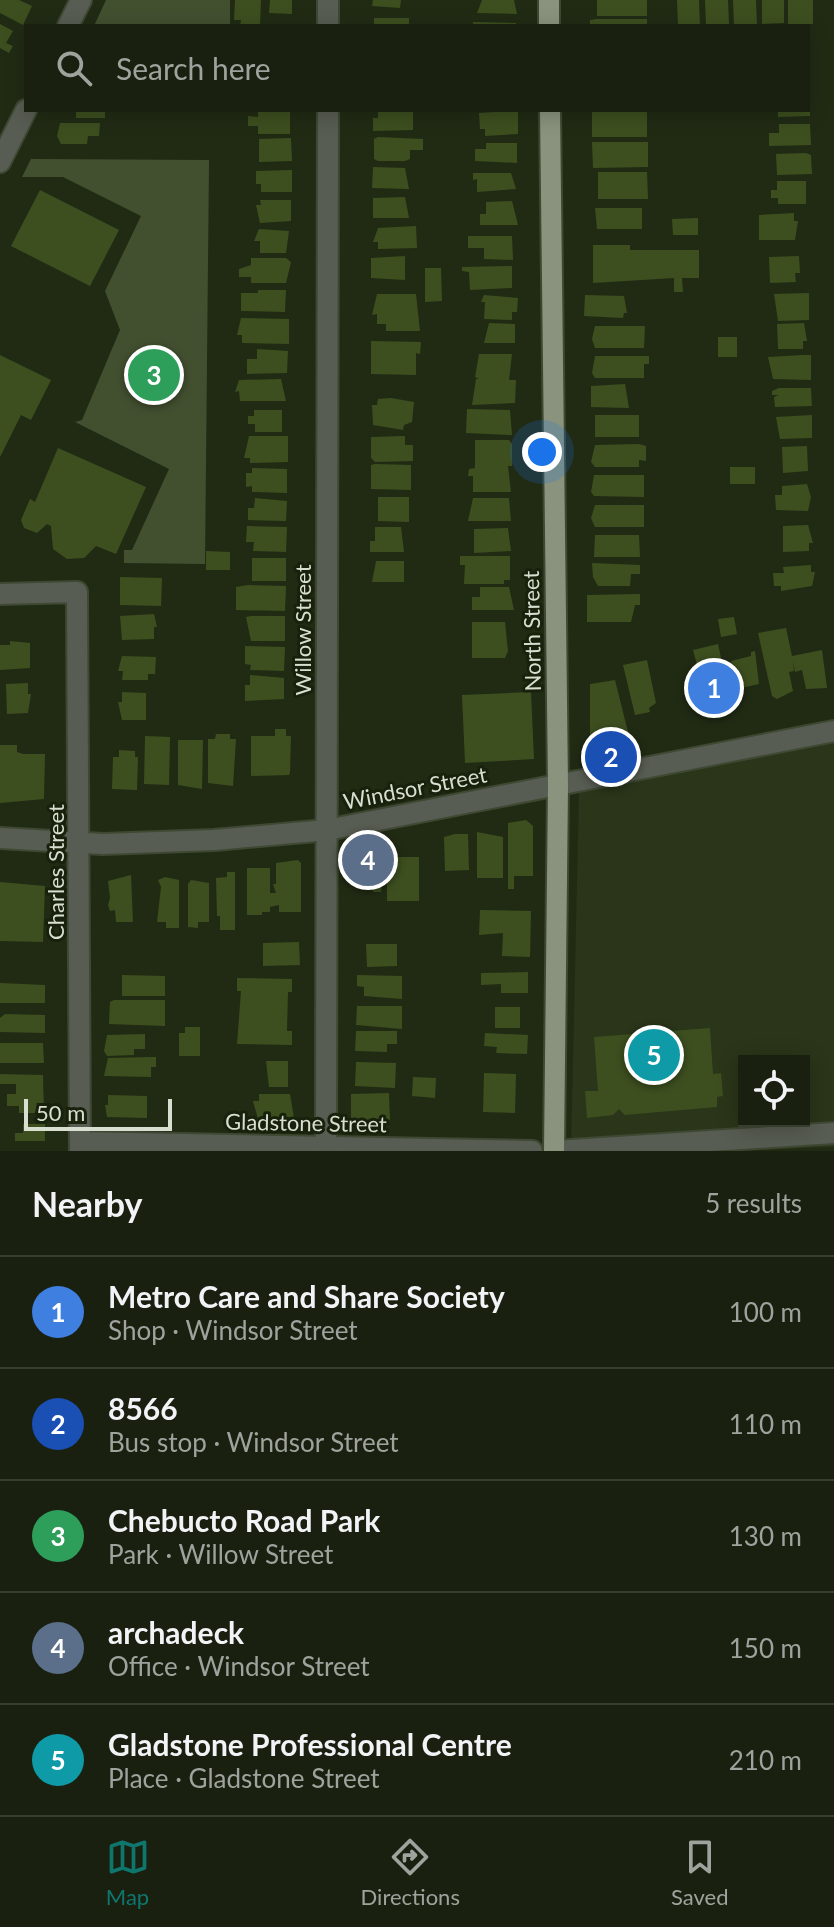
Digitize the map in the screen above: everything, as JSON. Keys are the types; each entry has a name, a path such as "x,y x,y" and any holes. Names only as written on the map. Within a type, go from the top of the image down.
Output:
{"main road":[{"path":"549,0 549,24"},
{"name":"North Street","path":"550,112 558,786 554,1151"}],"street":[{"path":"69,24 81,0"},
{"path":"328,0 328,24"},
{"path":"0,162 25,112"},
{"name":"Willow Street","path":"326,1150 328,112"},
{"name":"Charles Street","path":"0,594 77,592 80,1146"},
{"name":"Windsor Street","path":"0,838 80,843 214,840 327,830 834,731"},
{"path":"554,1151 834,1133"},
{"name":"Gladstone Street","path":"80,1146 532,1151"}],"shaded area":[{"path":"106,0 230,0 230,24 95,24"},
{"path":"31,159 209,160 205,564 124,563 124,550 132,550 169,469 75,422 82,420 120,330 105,291 141,216 63,177 22,177"},
{"path":"834,741 834,1147 741,1151 571,1151 579,791"}],"building":[{"path":"0,0 19,0 32,6 23,25 0,13"},
{"path":"235,0 261,0 260,24 240,24 241,20 234,20"},
{"path":"270,0 292,0 292,14 269,13"},
{"path":"373,0 401,0 400,8 372,6"},
{"path":"482,0 514,0 517,14 477,13"},
{"path":"597,0 647,0 647,16 597,16"},
{"path":"677,0 699,0 700,24 678,24"},
{"path":"705,0 728,0 729,24 706,24"},
{"path":"733,0 756,0 757,24 734,24"},
{"path":"762,0 784,0 784,23 762,24"},
{"path":"788,0 813,0 813,24 788,24"},
{"path":"374,18 409,18 409,24 374,24"},
{"path":"647,19 647,24 590,24 590,20"},
{"path":"473,22 516,23 516,24"},
{"path":"0,24 13,31 6,43 13,46 9,53 0,48"},
{"path":"76,112 105,112 105,118 76,118"},
{"path":"258,112 290,112 290,134 258,134 258,126 248,126 248,116 258,117"},
{"path":"378,112 413,112 413,130 373,131 373,118 378,118"},
{"path":"518,112 518,134 485,136 485,129 480,129 479,113"},
{"path":"592,112 647,112 647,137 592,137"},
{"path":"778,112 810,112 810,116 778,117"},
{"path":"60,123 100,123 99,136 88,136 87,144 61,144 57,136"},
{"path":"779,124 810,124 811,145 769,146 769,133 779,133"},
{"path":"291,138 292,161 259,162 259,139"},
{"path":"374,139 423,139 423,150 410,150 410,159 405,161 378,161 374,159"},
{"path":"592,142 648,142 648,167 593,168"},
{"path":"486,143 517,143 517,163 475,161 475,149 486,149"},
{"path":"776,154 811,155 812,174 777,175"},
{"path":"373,167 405,168 409,189 372,188"},
{"path":"292,170 292,192 261,192 261,184 256,184 256,171"},
{"path":"598,172 647,172 648,199 598,199"},
{"path":"473,173 511,173 516,189 477,192 477,179 473,180"},
{"path":"777,181 806,181 806,204 778,204 778,198 771,198 771,190 777,190"},
{"path":"40,190 119,230 90,286 11,246"},
{"path":"405,197 409,218 373,218 373,198"},
{"path":"260,200 291,200 291,221 260,223 256,205 261,205"},
{"path":"512,201 518,225 480,225 480,214 486,214 486,202"},
{"path":"595,208 642,208 642,229 597,229"},
{"path":"794,213 794,221 798,221 795,240 759,240 759,215"},
{"path":"698,218 698,235 673,235 672,219"},
{"path":"416,226 417,248 378,249 378,242 373,242 378,228"},
{"path":"259,229 289,231 286,253 260,253 260,241 254,241"},
{"path":"468,236 512,236 513,260 484,259 484,248 468,248"},
{"path":"593,245 630,245 630,250 699,250 699,278 682,278 683,292 674,292 674,278 593,283"},
{"path":"405,256 405,280 371,278 371,258"},
{"path":"799,256 800,273 795,273 796,282 770,283 769,257"},
{"path":"251,258 286,258 291,262 286,283 251,283 251,277 239,277 239,269 251,265"},
{"path":"512,266 512,288 470,290 469,272 462,271 462,267"},
{"path":"425,268 441,268 442,301 425,302"},
{"path":"258,290 286,290 285,312 241,311 241,293 258,293"},
{"path":"809,293 809,320 778,321 774,294"},
{"path":"377,294 416,294 420,331 386,331 386,324 377,324 377,314 372,315"},
{"path":"484,295 518,298 517,312 512,312 512,320 484,319 485,302 481,302"},
{"path":"585,295 624,296 627,313 623,318 584,316"},
{"path":"241,318 289,319 289,344 242,343 242,335 237,335"},
{"path":"489,323 515,324 515,343 484,343"},
{"path":"804,323 807,341 803,341 803,349 778,349 777,324"},
{"path":"595,326 645,326 644,348 595,348 592,339"},
{"path":"718,337 737,337 737,357 718,357"},
{"path":"371,341 421,342 420,354 416,353 416,375 371,374"},
{"path":"257,349 288,351 287,373 247,374 247,359 257,359"},
{"path":"479,354 512,354 509,380 516,380 515,403 472,405 476,379 479,379 475,377"},
{"path":"0,355 51,380 31,420 21,415 0,457"},
{"path":"811,355 811,380 773,379 768,357"},
{"path":"595,356 649,356 649,364 644,364 644,378 595,378 592,373"},
{"path":"281,379 286,401 240,401 239,391 235,392 239,380"},
{"path":"625,384 629,408 591,407 591,386"},
{"path":"779,388 811,388 812,406 775,407 774,397 779,395 772,395 772,391"},
{"path":"378,399 414,402 412,422 404,425 403,430 373,425 372,405 377,405"},
{"path":"467,409 510,410 512,435 466,433"},
{"path":"254,410 282,410 282,432 255,432 255,424 248,424 248,416 254,416"},
{"path":"595,415 639,415 639,437 595,437"},
{"path":"812,415 812,438 780,439 776,417"},
{"path":"249,436 288,436 288,462 250,463 250,458 244,458"},
{"path":"405,436 405,445 413,445 413,461 375,462 371,458 371,437"},
{"path":"475,440 509,440 512,444 512,466 508,466 511,492 473,492 473,476 468,476 469,469 475,468"},
{"path":"595,445 646,446 646,461 639,460 639,467 595,467 591,462"},
{"path":"807,446 808,471 783,473 782,447"},
{"path":"58,448 146,487 116,554 96,546 84,558 67,559 53,549 51,526 47,524 37,533 24,528 21,520 30,499 35,502"},
{"path":"371,465 411,465 411,490 371,489"},
{"path":"730,467 755,467 755,484 730,484"},
{"path":"252,468 287,469 287,493 252,492 252,486 246,487 246,473 252,473"},
{"path":"594,475 644,475 644,497 594,496 591,492"},
{"path":"807,484 811,497 808,511 776,510 775,495 782,495 782,486"},
{"path":"378,497 409,497 409,522 378,521"},
{"path":"255,498 287,501 286,521 248,520 248,508 254,508"},
{"path":"473,498 509,498 511,521 468,521"},
{"path":"595,505 644,505 644,527 595,527 591,518"},
{"path":"808,525 813,543 809,543 809,551 783,552 783,526"},
{"path":"247,526 287,527 286,552 253,551 254,542 246,542"},
{"path":"375,527 401,527 404,552 370,552 370,541 375,541"},
{"path":"508,528 511,551 474,553 474,529"},
{"path":"595,535 639,535 640,557 594,557"},
{"path":"206,551 230,552 230,570 206,570"},
{"path":"460,556 510,556 510,580 504,580 504,584 464,584 465,565 460,565"},
{"path":"252,558 286,558 286,581 252,581"},
{"path":"376,561 404,561 404,582 372,582"},
{"path":"592,563 640,565 640,574 631,574 630,586 598,586 593,577"},
{"path":"811,565 811,572 815,572 812,586 781,591 781,586 774,586 773,573 784,573 783,567"},
{"path":"120,577 162,578 161,606 120,605"},
{"path":"286,586 285,611 236,610 236,587"},
{"path":"480,587 509,587 514,610 472,610 472,597 480,597"},
{"path":"640,594 640,605 635,605 631,622 587,622 587,595"},
{"path":"154,614 157,627 154,627 154,639 122,640 120,616"},
{"path":"285,616 285,641 251,641 246,617"},
{"path":"734,617 737,634 721,637 718,619"},
{"path":"472,622 505,622 508,651 505,658 472,658"},
{"path":"786,628 792,656 822,650 827,688 806,689 802,670 795,672 793,661 794,671 789,672 793,691 777,699 772,696 758,633"},
{"path":"10,641 30,643 30,668 0,670 0,645 10,645"},
{"path":"718,644 728,690 705,695 693,650"},
{"path":"245,646 285,647 284,671 250,670 251,665 245,664"},
{"path":"755,651 759,684 737,689 731,661 751,656 751,652"},
{"path":"122,656 156,657 155,674 148,674 148,680 122,680 123,671 118,671"},
{"path":"647,660 656,703 649,708 650,712 635,715 623,665"},
{"path":"250,675 284,678 284,699 245,701 245,685 250,685"},
{"path":"615,680 632,748 590,756 590,684"},
{"path":"28,683 28,694 31,694 28,713 7,714 6,684"},
{"path":"122,692 146,693 146,720 122,720 118,702 122,702"},
{"path":"531,692 534,759 465,763 462,695"},
{"path":"275,729 286,729 286,736 291,736 289,775 251,776 251,736 275,736"},
{"path":"216,734 230,734 230,739 236,739 233,786 208,783 208,739 215,739"},
{"path":"145,736 170,737 169,785 144,784"},
{"path":"178,740 203,740 202,789 178,785"},
{"path":"0,745 17,745 17,752 23,754 45,754 44,799 0,803"},
{"path":"119,750 135,751 135,757 138,757 137,790 112,789 113,757 119,757"},
{"path":"526,820 533,826 533,876 514,876 514,889 508,889 508,823"},
{"path":"477,832 503,837 503,878 477,878"},
{"path":"468,834 469,870 445,871 444,837"},
{"path":"356,843 379,843 379,867 384,867 381,892 373,892 374,882 356,881"},
{"path":"387,857 419,857 419,901 387,901"},
{"path":"298,860 301,863 301,912 279,912 279,905 270,907 270,912 262,912 262,915 247,915 247,868 270,868 270,893 276,893 273,884 276,884 276,863"},
{"path":"227,872 235,872 235,930 220,930 220,916 217,916 216,878 227,877"},
{"path":"131,875 133,922 116,922 115,910 110,911 108,905 108,881"},
{"path":"165,877 179,880 179,928 166,928 166,922 157,922 161,887 158,880"},
{"path":"191,880 209,883 209,922 198,922 198,928 188,927 188,884"},
{"path":"0,882 45,886 43,942 0,941"},
{"path":"480,910 531,911 530,957 502,956 503,933 479,935"},
{"path":"299,942 300,965 263,966 263,943"},
{"path":"366,944 397,944 397,966 367,967"},
{"path":"528,972 528,993 501,993 501,984 481,985 481,973"},
{"path":"122,975 165,976 165,996 122,996"},
{"path":"357,975 402,976 402,999 364,996 364,987 357,986"},
{"path":"237,978 292,979 292,992 288,992 287,1031 292,1031 292,1045 237,1044 241,991 237,991"},
{"path":"0,983 45,985 45,1003 0,1003"},
{"path":"165,1000 165,1026 109,1024 110,1002"},
{"path":"357,1006 402,1006 402,1029 356,1025"},
{"path":"495,1007 520,1007 520,1028 495,1028"},
{"path":"5,1014 45,1015 45,1033 0,1032 0,1018"},
{"path":"185,1027 200,1027 200,1056 179,1056 179,1033 185,1033"},
{"path":"710,1028 713,1074 721,1073 723,1096 717,1097 717,1107 625,1115 619,1109 613,1115 587,1118 585,1091 598,1091 594,1037"},
{"path":"356,1031 397,1031 397,1044 387,1044 387,1052 355,1051"},
{"path":"485,1033 528,1035 527,1054 496,1053 497,1047 484,1046"},
{"path":"145,1034 145,1049 134,1049 134,1055 107,1056 104,1051 107,1035"},
{"path":"0,1043 43,1043 44,1063 0,1063"},
{"path":"156,1057 156,1067 151,1067 151,1077 104,1076 108,1058"},
{"path":"266,1061 288,1061 288,1087 269,1087"},
{"path":"356,1062 396,1063 395,1088 355,1086"},
{"path":"484,1073 516,1074 515,1113 483,1112"},
{"path":"0,1074 43,1075 44,1113 19,1113 19,1106 7,1106 7,1094 16,1094 16,1084 0,1084"},
{"path":"413,1077 436,1078 435,1098 412,1096"},
{"path":"389,1093 390,1120 351,1120 351,1094"},
{"path":"259,1094 290,1094 294,1118 258,1119 253,1101 259,1101"},
{"path":"108,1095 147,1096 147,1118 107,1117 105,1105 108,1105"},
{"path":"23,1124 45,1124 45,1141 15,1141 15,1133 23,1133"}],"place":[{"name":"Chebucto Road Park","path":"154,375"},
{"name":"Metro Care and Share Society","path":"714,688"},
{"name":"8566","path":"611,757"},
{"name":"archadeck","path":"368,860"},
{"name":"Gladstone Professional Centre","path":"654,1055"}]}
